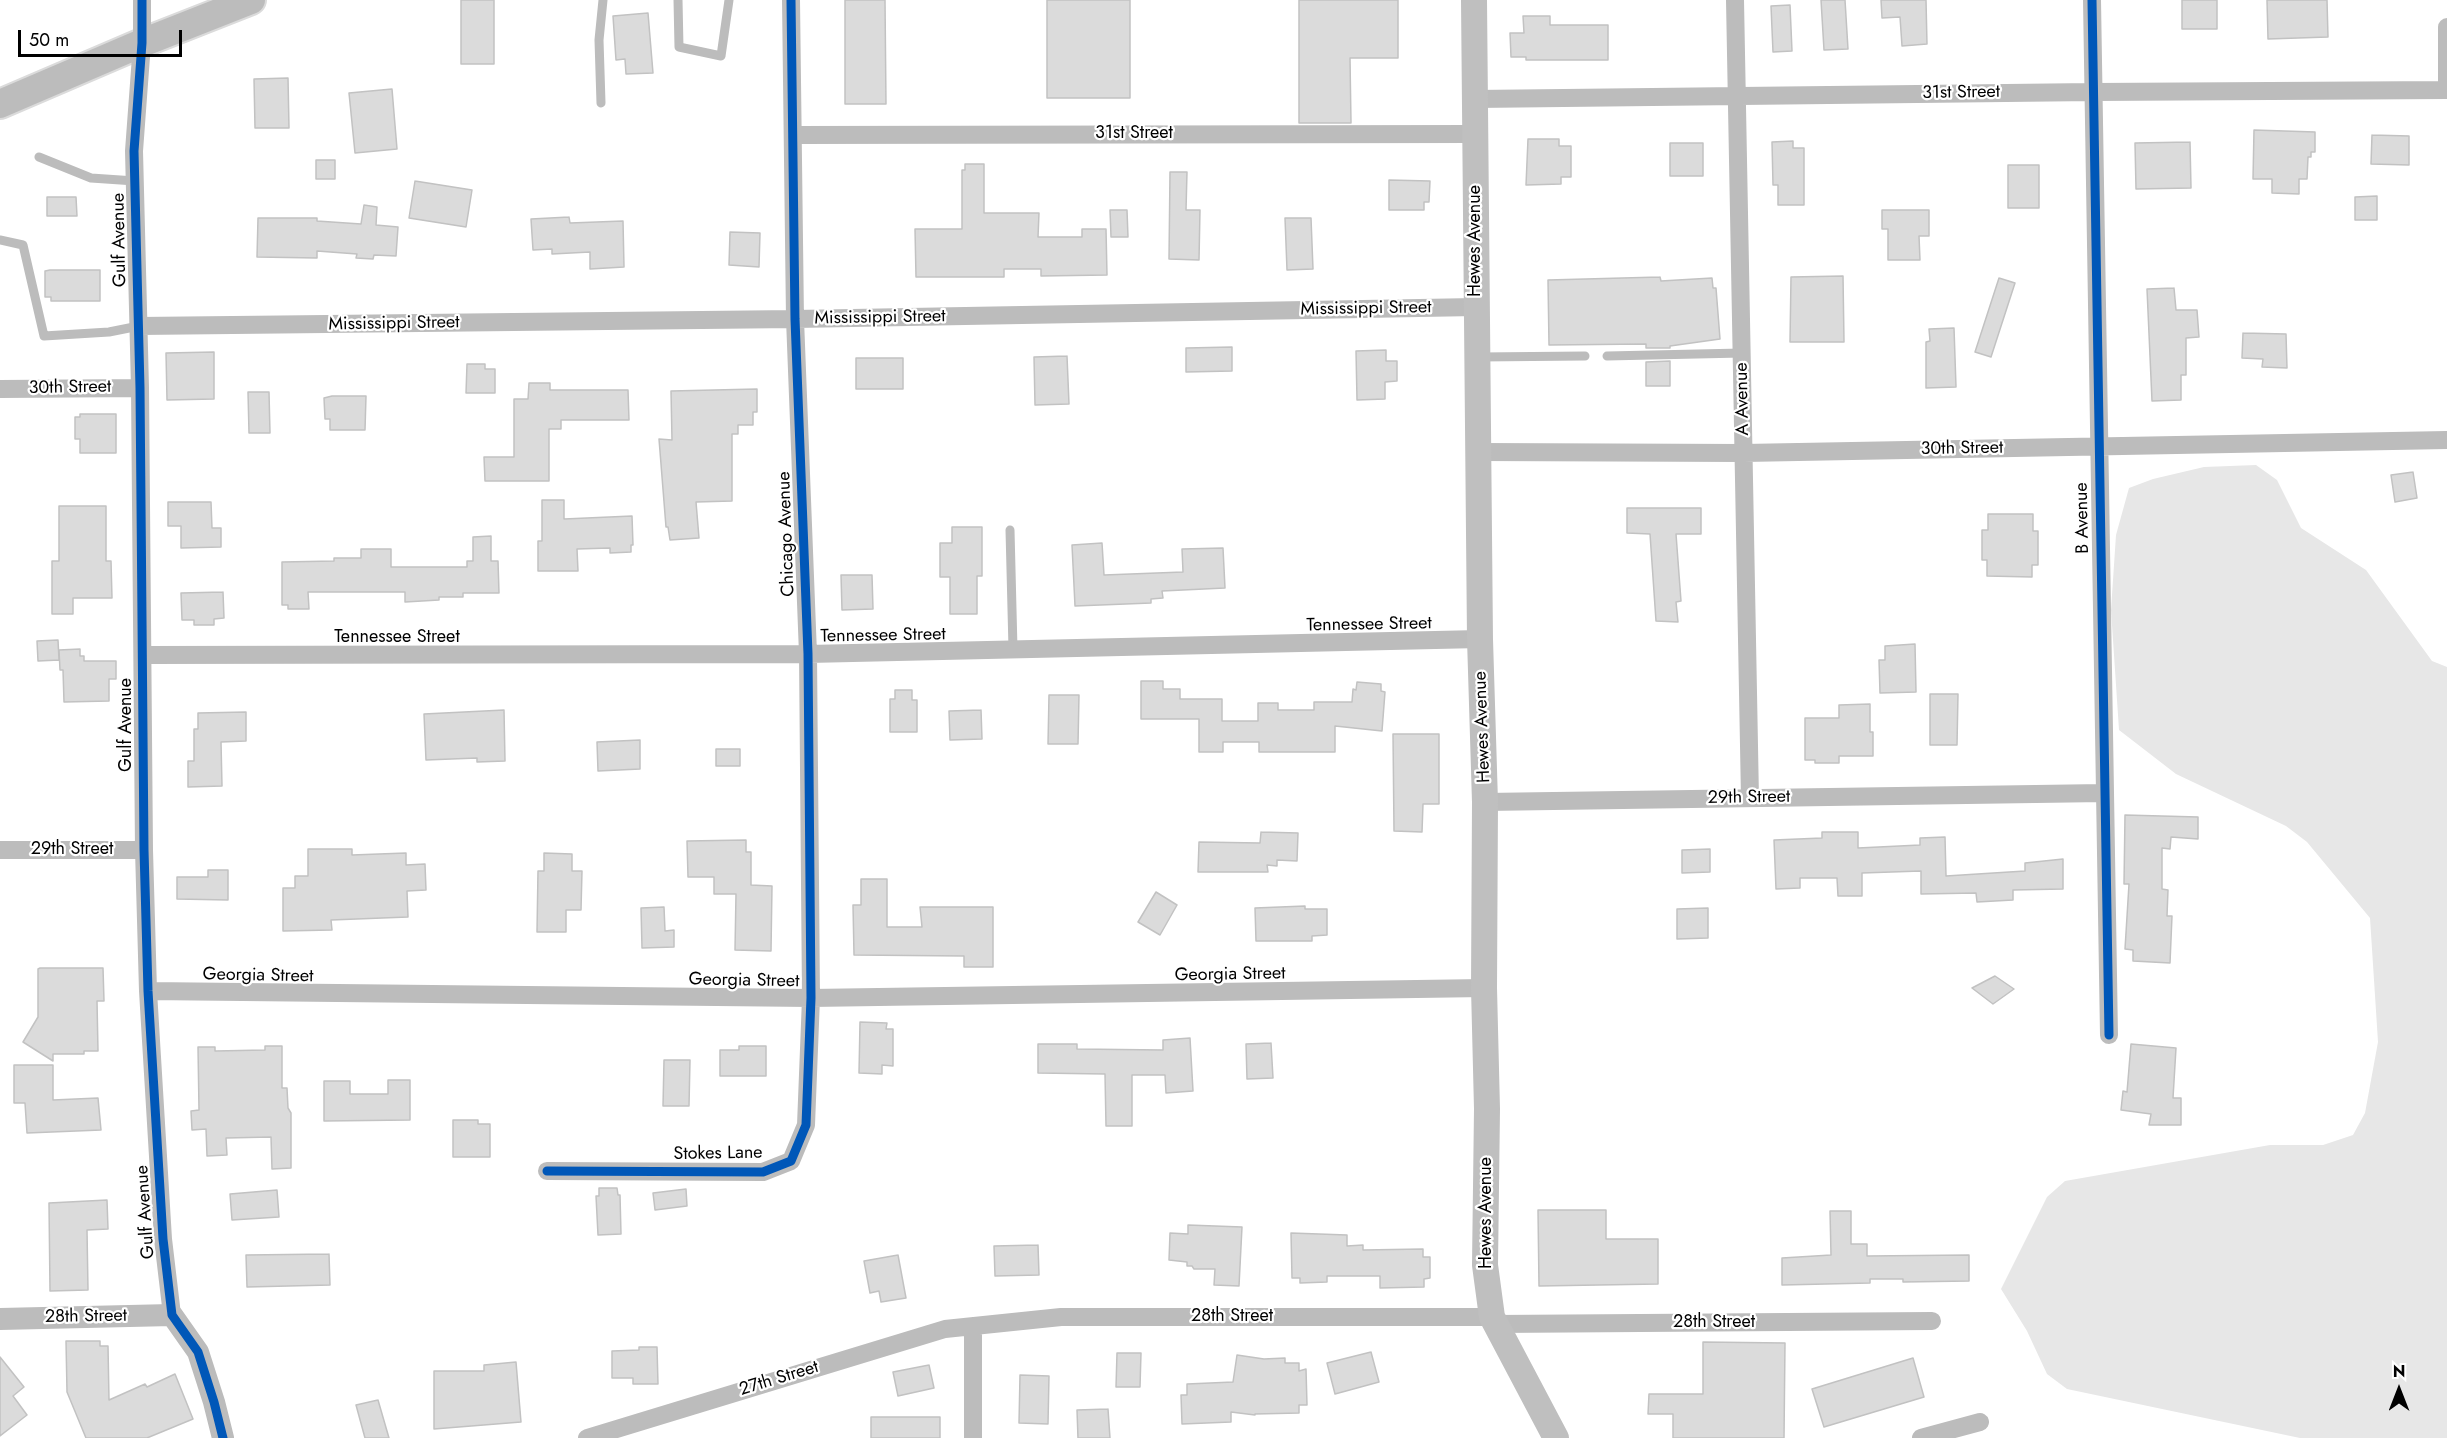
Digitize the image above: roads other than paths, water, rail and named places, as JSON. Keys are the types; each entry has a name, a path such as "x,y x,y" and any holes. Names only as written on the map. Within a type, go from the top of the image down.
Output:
{"main road":[{"path":"0,104 142,43 251,0"},
{"name":"Hewes Avenue","path":"1474,0 1480,639 1485,802 1484,988 1487,1109 1485,1265 1494,1320 1556,1438"}],"street":[{"name":"Gulf Avenue","path":"142,0 142,43 136,99 135,181 148,991 163,1239 172,1315 198,1352 214,1402 222,1438"},
{"name":"Chicago Avenue","path":"791,0 795,319 808,654 811,998 808,1067"},
{"name":"A Avenue","path":"1735,0 1750,798"},
{"name":"B Avenue","path":"2092,0 2109,1035"},
{"path":"2447,27 2447,90"},
{"name":"31st Street","path":"1475,99 2447,90"},
{"name":"31st Street","path":"794,135 1475,134"},
{"name":"Mississippi Street","path":"139,326 795,319 1476,307"},
{"name":"30th Street","path":"0,389 140,388"},
{"name":"30th Street","path":"1478,452 1744,453 2447,440"},
{"name":"Tennessee Street","path":"143,656 808,654 1480,639"},
{"name":"29th Street","path":"1485,802 2104,793"},
{"name":"29th Street","path":"0,850 144,850"},
{"name":"Georgia Street","path":"148,991 811,998 1484,988"},
{"name":"Stokes Lane","path":"547,1171 763,1172 791,1161 806,1125 808,1067"},
{"name":"28th Street","path":"0,1318 172,1315"},
{"name":"28th Street","path":"973,1326 1061,1317 1932,1322"},
{"path":"973,1326 973,1438"},
{"name":"27th Street","path":"586,1438 945,1329 973,1326"},
{"path":"1921,1438 1971,1429"}],"lane":[{"path":"601,103 599,40 604,0"},
{"path":"678,0 679,47 722,56 729,0"},
{"path":"39,157 91,178 135,181"},
{"path":"0,240 23,245 44,336 109,332 139,326"},
{"path":"1607,356 1742,353"},
{"path":"1477,357 1585,356"},
{"path":"1010,530 1013,649"}]}
